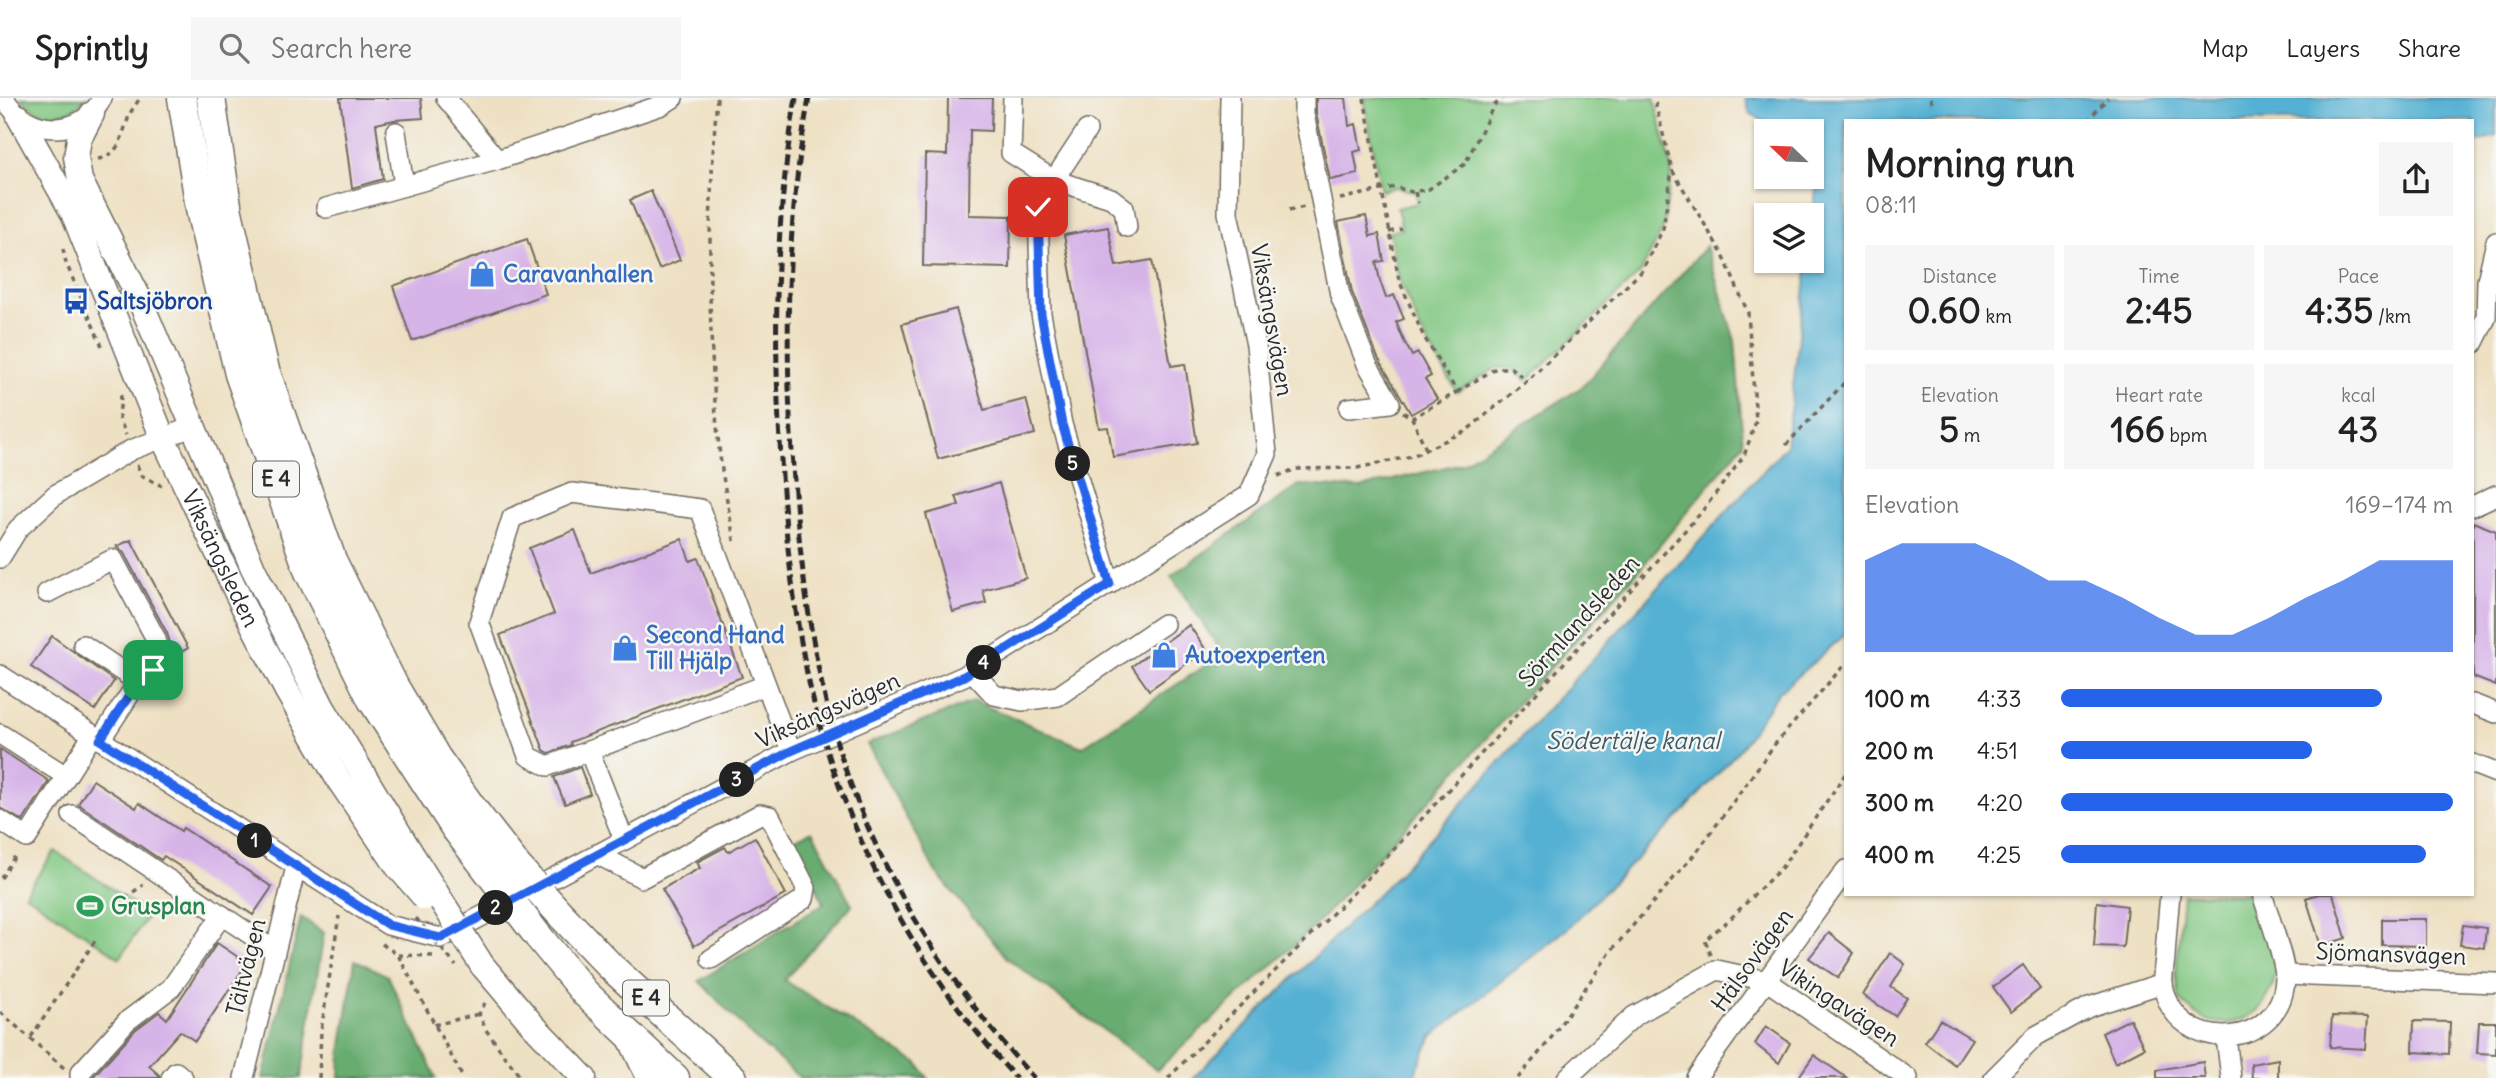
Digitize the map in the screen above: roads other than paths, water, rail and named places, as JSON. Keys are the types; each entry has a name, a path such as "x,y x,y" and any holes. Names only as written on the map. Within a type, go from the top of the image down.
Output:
{"highway":[{"name":"E 4","path":"182,98 201,214 239,374 309,572 372,700 464,818 538,936 585,993 675,1078"},
{"name":"E 4","path":"211,98 228,212 265,370 332,560 394,686 436,757 464,818 516,866 610,966 733,1078"}],"main road":[{"name":"Viksängsleden","path":"102,104 79,139 76,157 80,180 139,298 253,568 323,708 368,785 404,860"},
{"name":"Viksängsleden","path":"12,107 74,215 162,436 243,606 287,691 338,779 404,860 482,965 532,1024 584,1078"}],"street":[{"path":"446,98 497,160"},
{"path":"326,208 497,160 662,105 673,98"},
{"path":"1013,98 1011,153 1054,180 1111,198 1124,208 1127,227"},
{"name":"Viksängsvägen","path":"0,675 388,925 441,938 791,751 972,671 1250,495 1267,454 1256,345 1228,213 1230,98"},
{"path":"1304,98 1304,114 1340,295 1367,364 1390,403 1349,408"},
{"path":"12,107 36,126 63,128 81,121 102,104"},
{"path":"1087,130 1038,207 1041,314 1062,424 1110,584"},
{"path":"396,131 404,186"},
{"path":"2474,345 2486,318 2487,281 2496,242"},
{"path":"2474,346 2496,326"},
{"path":"0,558 18,529 55,495 131,450 162,436 192,427"},
{"path":"766,685 548,766 528,755 479,622 512,518 572,494 700,509 791,751"},
{"path":"2474,506 2496,495"},
{"path":"0,821 27,838 66,776 138,682 153,670 159,652 156,639 113,559 47,593"},
{"path":"972,671 994,695 1022,701 1059,696 1164,624"},
{"path":"83,645 138,682"},
{"path":"2474,704 2496,713"},
{"path":"0,734 66,776"},
{"path":"589,751 624,840"},
{"path":"2474,764 2496,772"},
{"path":"597,854 642,878 760,814 770,816 806,888 804,899 710,959"},
{"path":"72,815 275,951"},
{"name":"Tältvägen","path":"244,1078 296,867"},
{"name":"Hälsovägen","path":"1696,1078 1844,873"},
{"path":"2170,896 2163,983 2170,1005 2184,1023 2203,1034 2226,1037 2249,1032 2268,1018 2281,998 2285,975 2263,896"},
{"path":"74,1075 80,1073 127,1021 171,988 222,915"},
{"name":"Vikingavägen","path":"1567,1078 1634,1016 1717,970 1767,981 1908,1078"},
{"name":"Sjömansvägen","path":"2285,975 2496,983"},
{"path":"1994,1078 2036,1036 2089,1007 2163,983"},
{"path":"625,1031 646,1078"},
{"path":"2226,1037 2231,1078"},
{"path":"171,1078 176,1072 183,1078"}],"water":[{"name":"Södertälje kanal","path":"1745,98 2496,98 2496,136 2474,143 2474,119 1844,119 1844,636 1779,692 1740,749 1685,810 1568,928 1432,1036 1413,1078 1193,1078 1399,873 1786,446 1807,273 1824,273 1824,203 1814,203 1816,189 1824,189 1824,119 1760,119 1750,113"}],"railway":[{"path":"796,98 780,226 777,355 786,528 792,586 807,673 838,783 884,889 944,988 1016,1078"},
{"path":"809,98 791,250 789,402 805,584 826,704 849,781 898,889 938,956 983,1019 1034,1078"}],"place":[{"name":"Caravanhallen","path":"482,274"},
{"name":"Saltsjöbron","path":"76,301"},
{"name":"Second Hand Till Hjälp","path":"625,648"},
{"name":"Autoexperten","path":"1164,655"},
{"name":"Grusplan","path":"90,906"}]}
